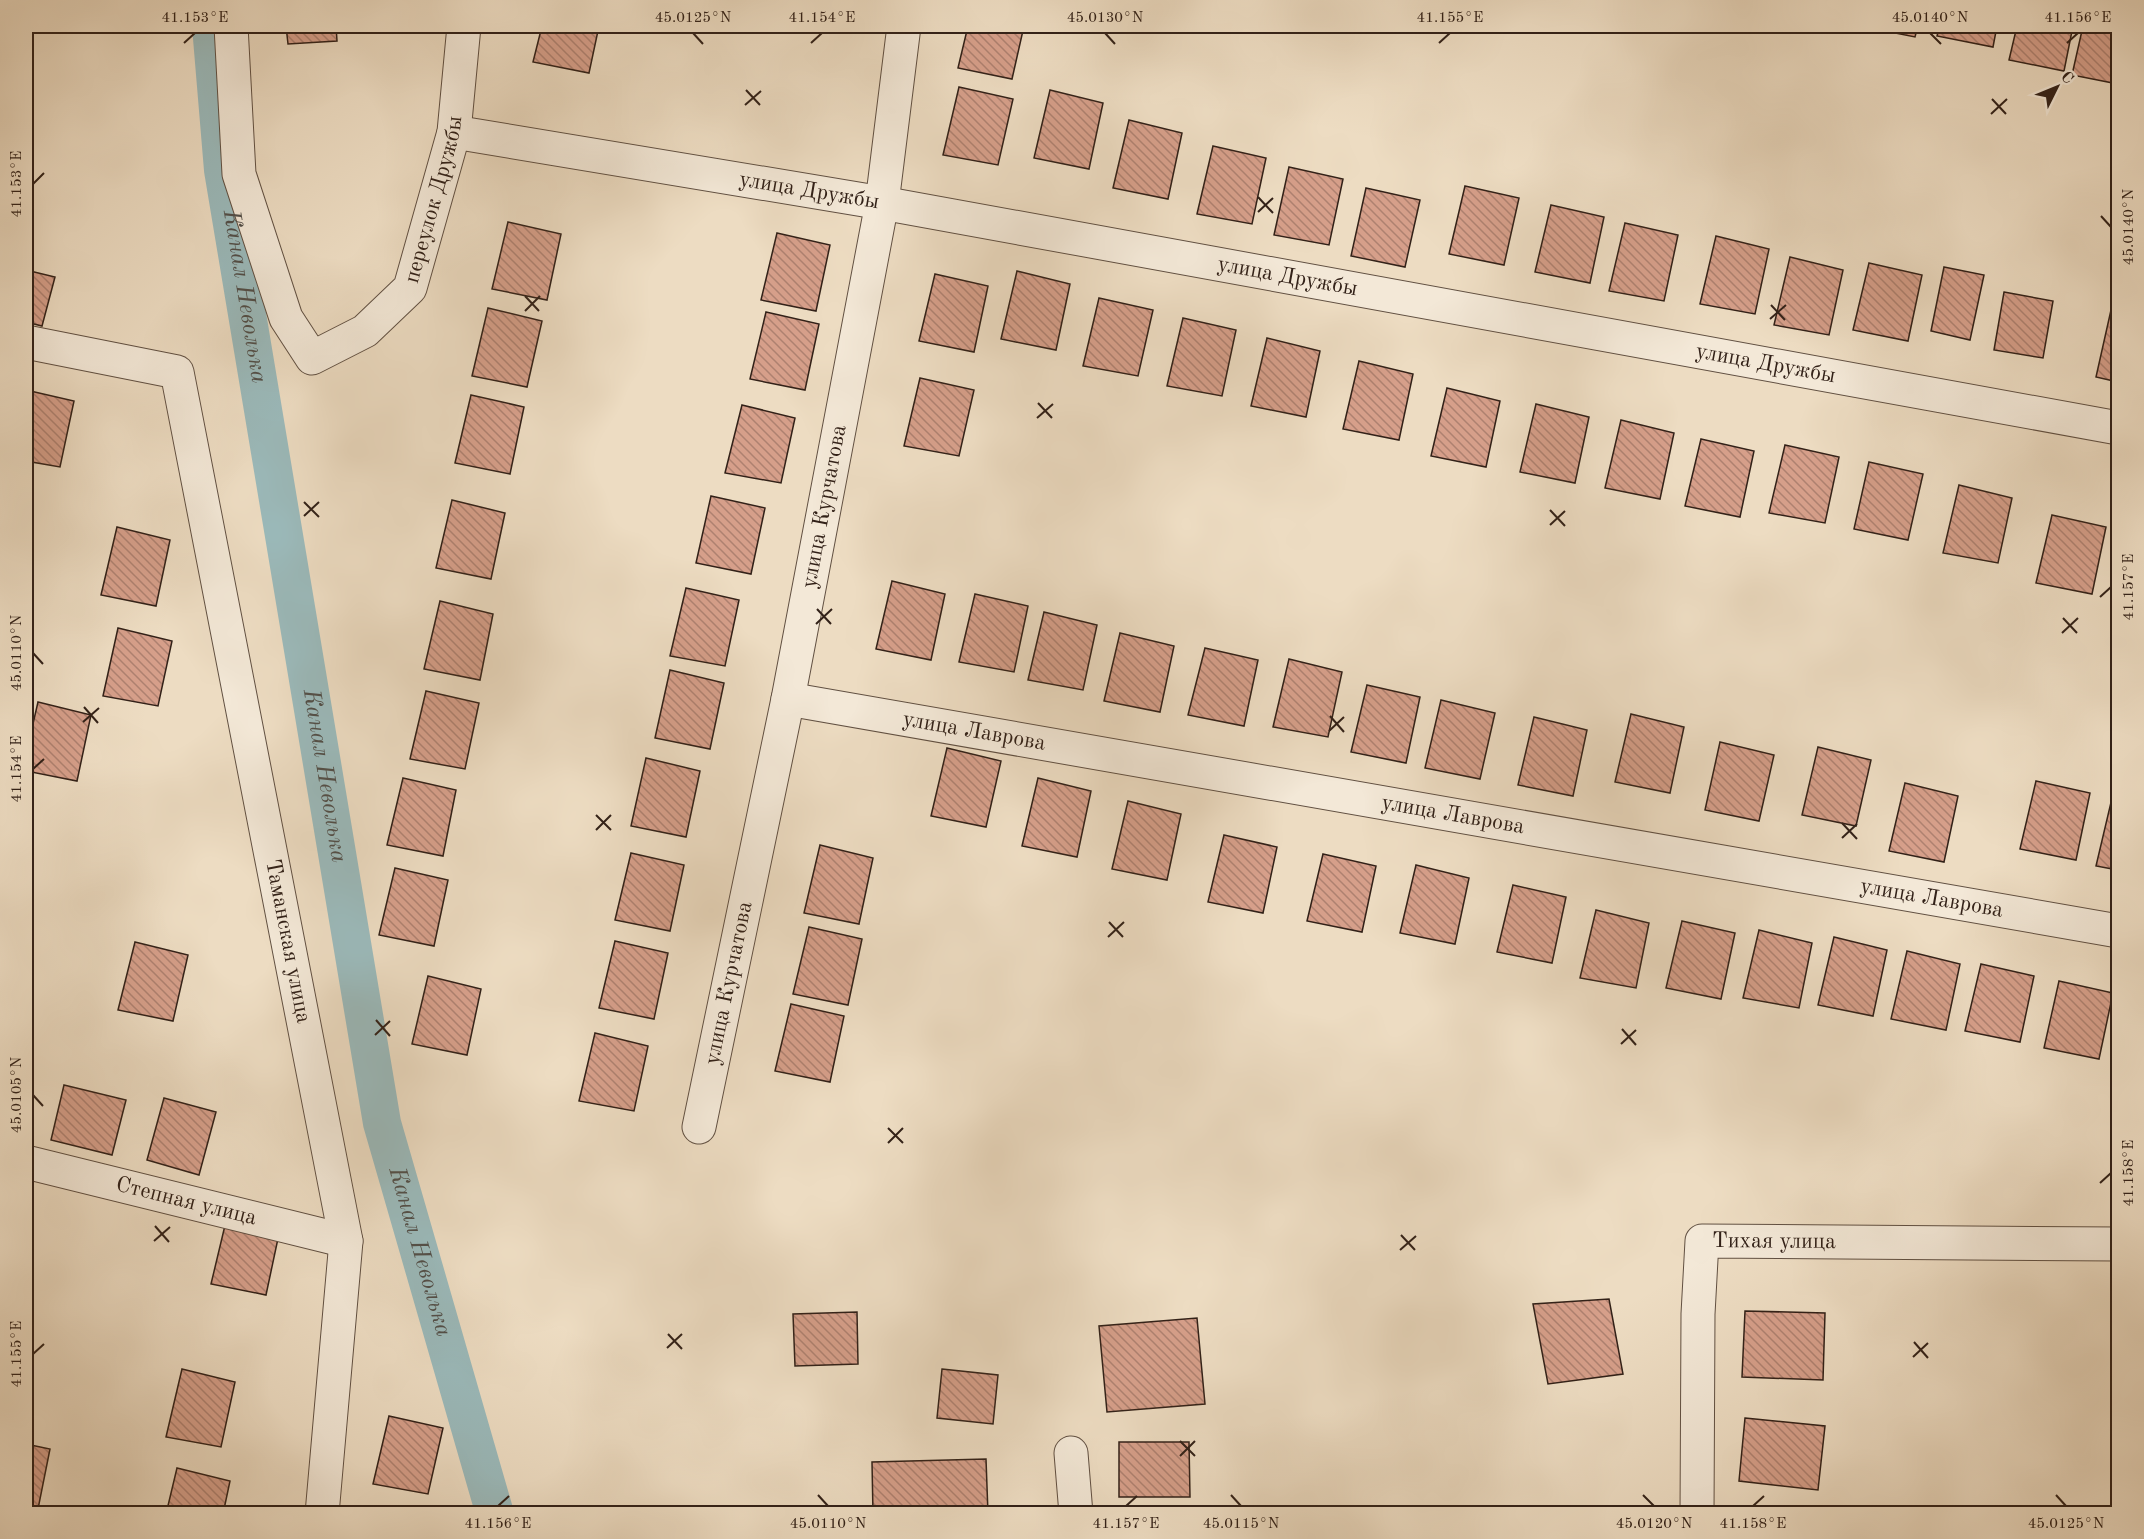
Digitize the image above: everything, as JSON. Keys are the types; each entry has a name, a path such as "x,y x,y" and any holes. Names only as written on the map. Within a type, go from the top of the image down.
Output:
{"street":[{"name":"переулок Дружбы","path":"231,26 239,174 286,318 312,358 365,330 410,288 454,132 464,26"},
{"name":"улица Курчатова","path":"699,1127 788,699 882,203 904,26"},
{"name":"улица Дружбы","path":"454,132 882,203 2118,428"},
{"name":"Таманская улица","path":"26,342 177,372 346,1241 322,1514"},
{"name":"улица Лаврова","path":"788,699 2118,931"},
{"name":"Степная улица","path":"26,1162 346,1241"},
{"name":"Тихая улица","path":"1697,1514 1698,1314 1702,1241 2118,1244"},
{"path":"1071,1453 1076,1514"}],"building":[{"path":"286,26 336,26 337,41 288,44"},
{"path":"542,26 599,26 589,73 533,62"},
{"path":"968,26 1024,26 1012,79 958,68"},
{"path":"1860,26 1918,26 1915,37"},
{"path":"1940,26 1997,26 1993,47 1937,36"},
{"path":"2017,26 2073,26 2064,71 2009,60"},
{"path":"2083,26 2118,26 2118,84 2072,75"},
{"path":"959,87 1013,99 998,165 943,155"},
{"path":"1050,90 1103,103 1089,169 1034,158"},
{"path":"1129,120 1182,133 1168,199 1113,188"},
{"path":"1213,146 1266,158 1252,224 1197,214"},
{"path":"1289,167 1343,179 1329,245 1274,235"},
{"path":"1465,186 1519,198 1504,265 1449,254"},
{"path":"1366,188 1420,200 1405,267 1351,256"},
{"path":"1551,205 1604,217 1590,283 1535,272"},
{"path":"508,222 561,234 547,300 492,289"},
{"path":"1625,223 1678,235 1664,301 1609,291"},
{"path":"777,233 830,245 816,311 761,300"},
{"path":"1716,236 1769,249 1755,314 1700,304"},
{"path":"1790,257 1843,270 1829,335 1774,325"},
{"path":"1869,263 1922,275 1908,341 1853,330"},
{"path":"1944,267 1984,275 1970,340 1931,331"},
{"path":"26,270 55,277 42,326 26,322"},
{"path":"1017,271 1070,284 1056,350 1001,339"},
{"path":"935,274 988,286 974,352 919,341"},
{"path":"2004,292 2053,301 2043,358 1994,350"},
{"path":"1099,298 1153,310 1138,376 1083,366"},
{"path":"488,308 542,321 527,387 472,376"},
{"path":"2111,310 2118,312 2118,382 2096,377"},
{"path":"766,312 819,324 805,390 750,379"},
{"path":"1183,318 1236,330 1222,396 1167,386"},
{"path":"1267,338 1320,351 1306,417 1251,406"},
{"path":"1359,361 1413,374 1399,440 1343,429"},
{"path":"920,378 974,390 959,456 904,446"},
{"path":"1447,388 1500,401 1486,467 1431,456"},
{"path":"26,390 74,401 60,467 26,461"},
{"path":"471,395 524,407 510,474 455,463"},
{"path":"1536,404 1589,417 1575,483 1520,472"},
{"path":"742,405 795,418 781,483 725,473"},
{"path":"1621,420 1674,433 1660,499 1605,488"},
{"path":"1701,439 1754,451 1740,517 1685,506"},
{"path":"1785,445 1839,457 1825,523 1769,513"},
{"path":"1869,462 1923,474 1908,540 1854,529"},
{"path":"1959,485 2012,498 1998,563 1943,553"},
{"path":"711,496 765,508 751,574 696,563"},
{"path":"452,500 505,513 491,579 436,568"},
{"path":"2052,515 2106,527 2092,594 2036,583"},
{"path":"117,527 170,540 156,606 101,595"},
{"path":"892,581 945,594 931,660 876,649"},
{"path":"686,588 739,600 725,666 670,656"},
{"path":"975,594 1028,606 1014,672 959,662"},
{"path":"440,601 493,614 480,680 424,669"},
{"path":"1044,612 1097,625 1083,690 1028,680"},
{"path":"118,628 172,641 158,706 103,696"},
{"path":"1120,633 1174,646 1160,712 1104,701"},
{"path":"1205,648 1258,660 1244,726 1188,715"},
{"path":"1289,659 1342,672 1328,737 1273,727"},
{"path":"670,670 724,683 710,749 655,738"},
{"path":"1367,685 1420,697 1406,763 1351,752"},
{"path":"426,691 479,703 465,769 410,759"},
{"path":"1441,700 1495,713 1480,779 1425,768"},
{"path":"38,702 91,715 77,781 26,771 26,754"},
{"path":"1631,714 1684,727 1670,793 1615,782"},
{"path":"1534,717 1587,730 1573,796 1518,785"},
{"path":"1720,742 1774,755 1759,821 1705,810"},
{"path":"1818,747 1871,760 1856,826 1802,815"},
{"path":"947,748 1001,761 986,827 931,816"},
{"path":"646,758 700,771 686,837 631,826"},
{"path":"403,778 456,790 443,856 387,845"},
{"path":"1038,778 1091,791 1077,857 1022,846"},
{"path":"2036,781 2090,793 2076,860 2020,849"},
{"path":"1905,783 1958,796 1944,862 1889,851"},
{"path":"2112,798 2118,799 2118,870 2096,866"},
{"path":"1128,801 1181,814 1167,880 1112,869"},
{"path":"1224,835 1277,847 1263,913 1208,902"},
{"path":"820,845 873,858 859,924 804,913"},
{"path":"631,853 684,865 670,931 615,920"},
{"path":"1323,854 1376,866 1362,932 1307,921"},
{"path":"1416,865 1469,878 1455,944 1400,933"},
{"path":"395,868 448,880 434,946 379,935"},
{"path":"1513,885 1566,897 1552,963 1497,952"},
{"path":"1596,910 1649,923 1636,988 1580,978"},
{"path":"1682,921 1735,933 1721,999 1666,988"},
{"path":"809,927 862,939 848,1005 793,994"},
{"path":"1759,930 1812,943 1799,1008 1743,998"},
{"path":"1834,937 1887,950 1873,1016 1818,1005"},
{"path":"615,941 668,953 654,1019 599,1008"},
{"path":"135,942 188,955 173,1021 118,1010"},
{"path":"1907,951 1960,964 1946,1030 1891,1019"},
{"path":"1981,964 2034,976 2020,1042 1965,1031"},
{"path":"428,976 481,989 467,1055 412,1044"},
{"path":"2059,981 2113,993 2099,1059 2044,1048"},
{"path":"791,1004 844,1016 830,1082 775,1071"},
{"path":"595,1033 648,1046 634,1111 579,1101"},
{"path":"64,1085 126,1100 112,1155 51,1140"},
{"path":"164,1098 216,1112 199,1175 147,1160"},
{"path":"227,1217 280,1229 266,1295 211,1284"},
{"path":"1609,1299 1623,1374 1548,1384 1533,1304"},
{"path":"1745,1311 1825,1313 1823,1380 1742,1377"},
{"path":"857,1312 858,1364 795,1366 793,1314"},
{"path":"1197,1318 1205,1404 1107,1412 1099,1326"},
{"path":"182,1369 235,1382 221,1447 166,1437"},
{"path":"942,1369 998,1375 993,1424 937,1418"},
{"path":"389,1416 443,1428 428,1494 373,1484"},
{"path":"1745,1418 1825,1426 1818,1490 1739,1481"},
{"path":"1119,1442 1189,1442 1190,1497 1119,1497"},
{"path":"26,1444 50,1449 37,1514 26,1513"},
{"path":"986,1459 988,1514 873,1514 872,1462"},
{"path":"177,1468 230,1481 223,1514 166,1514"}],"waterway":[{"name":"Канал Неволька","path":"211,26 223,170 382,1123 495,1514"}]}
